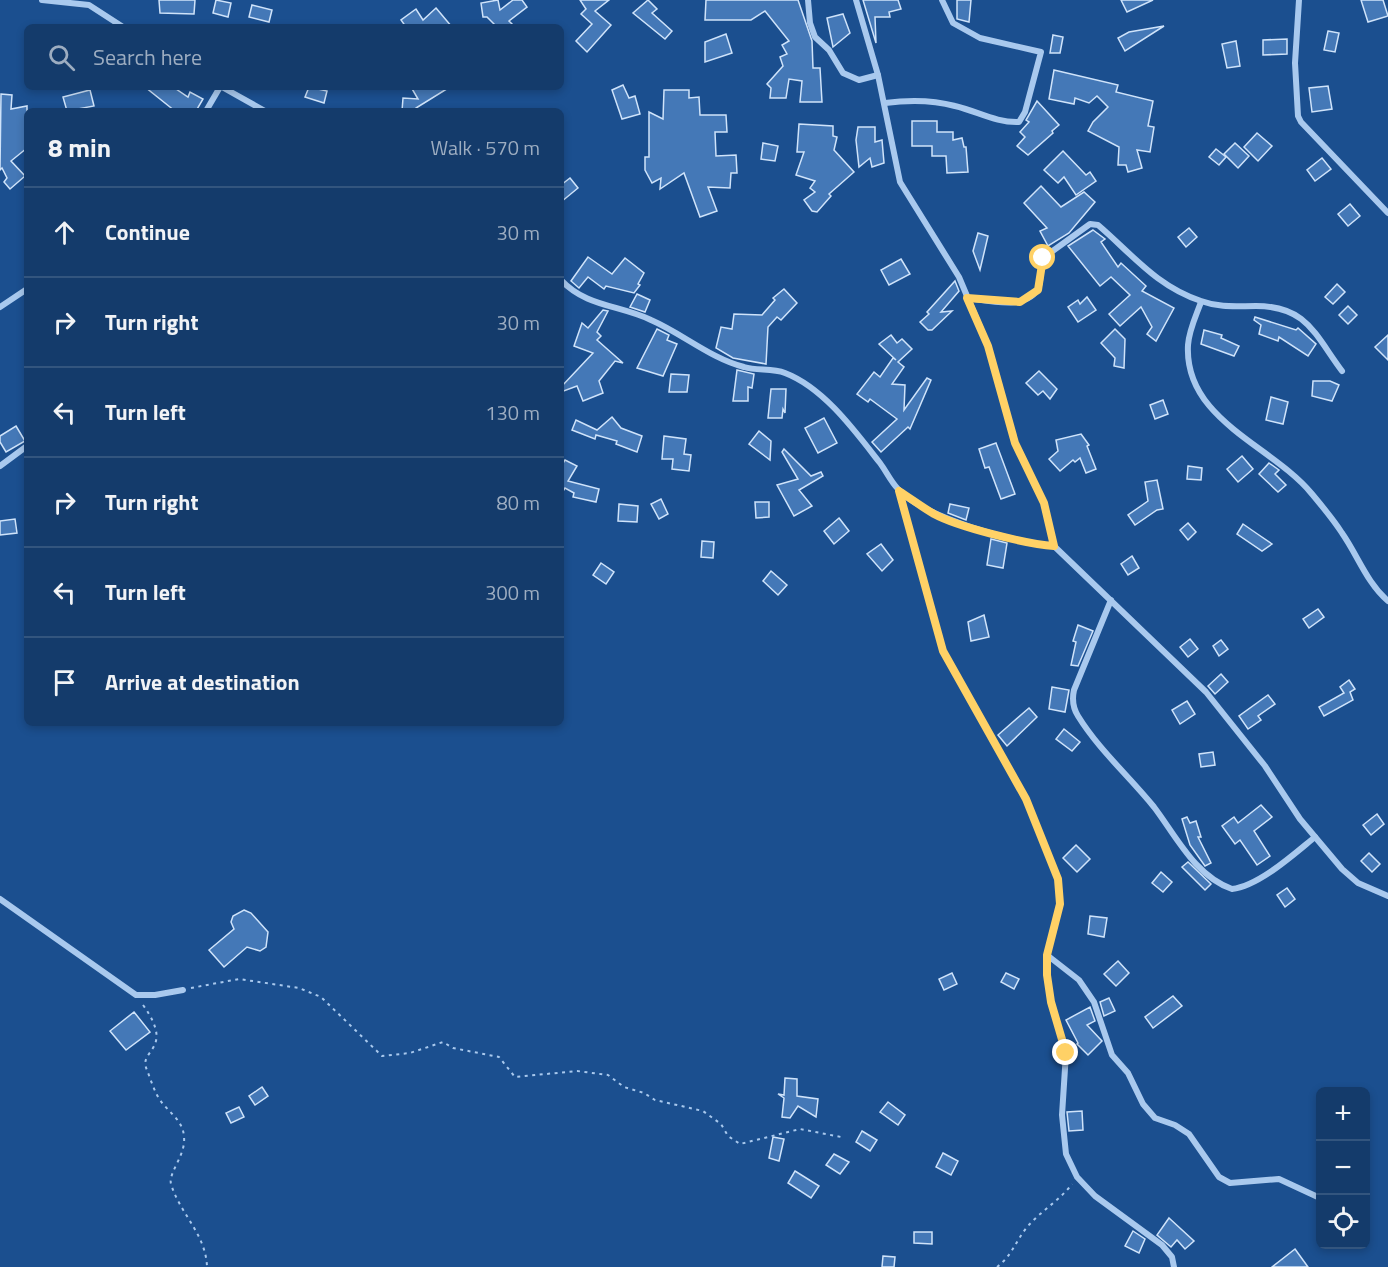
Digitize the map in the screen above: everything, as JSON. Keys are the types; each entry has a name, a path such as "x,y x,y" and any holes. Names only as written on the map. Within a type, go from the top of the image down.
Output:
{"street":[{"path":"42,0 89,5 118,24"},
{"path":"808,0 815,36 829,50 843,73 858,80 878,75"},
{"path":"856,0 885,103 900,182 919,216 951,261 988,346 1015,443 1044,503 1054,546 1206,692 1265,766 1315,837 1358,883 1388,896"},
{"path":"885,103 952,105 988,118 1013,122 1019,122 1025,112 1041,52 971,34 953,23 942,0"},
{"path":"1299,0 1295,63 1298,116 1301,122 1388,213"},
{"path":"208,108 219,90"},
{"path":"226,90 260,108"},
{"path":"967,298 1013,302 1031,296 1038,290 1043,258 1090,225 1098,225 1160,282 1202,302 1231,308 1278,307 1298,315 1315,331 1342,371"},
{"path":"564,283 579,296 650,319 713,356 745,368 783,373 804,383 822,397 899,491 935,514 962,525 1034,544 1054,546"},
{"path":"0,307 24,291"},
{"path":"1202,302 1188,346 1192,374 1211,410 1234,431 1288,469 1310,491 1342,532 1370,581 1388,601"},
{"path":"0,466 24,448"},
{"path":"899,491 943,651 1026,799 1053,861 1058,879 1060,904 1047,955 1051,1002 1066,1053 1063,1136 1066,1154 1077,1177 1095,1196 1162,1245 1172,1257 1174,1267"},
{"path":"1111,600 1074,690 1073,704 1076,714 1106,755 1153,806 1186,852 1203,870 1232,889 1252,881 1283,863 1315,837"},
{"path":"0,899 136,995 155,995 183,990"},
{"path":"1047,955 1079,980 1094,1002 1112,1055 1128,1073 1143,1104 1155,1118 1175,1125 1189,1134 1219,1177 1230,1183 1278,1179 1316,1196"}],"path":[{"path":"183,990 239,979 299,988 321,997 382,1056 410,1053 443,1042 453,1048 499,1057 515,1077 577,1071 608,1075 624,1087 655,1100 703,1111 721,1124 728,1136 740,1144 800,1129 841,1137"},
{"path":"136,995 158,1029 158,1043 146,1057 146,1069 158,1096 183,1127 185,1139 182,1159 171,1173 171,1183 178,1202 201,1238 207,1267"},
{"path":"997,1267 1014,1251 1025,1229 1067,1191 1077,1177"}],"building":[{"path":"159,0 195,0 194,14 160,13"},
{"path":"216,0 231,3 228,17 213,13"},
{"path":"498,0 500,10 513,0 522,0 527,7 509,21 512,24 494,24 487,17 483,17 481,3"},
{"path":"580,0 609,0 595,11 611,25 587,52 576,41 592,24 581,14 586,9"},
{"path":"648,0 657,9 652,13 672,31 665,39 633,13"},
{"path":"706,0 798,0 812,41 813,68 820,68 822,102 800,102 802,81 789,79 786,98 770,98 771,88 767,84 783,66 780,57 787,54 782,45 789,41 765,11 751,20 705,20"},
{"path":"863,0 898,0 901,9 889,12 890,17 875,17 876,43"},
{"path":"957,0 971,0 969,22 957,19"},
{"path":"1121,0 1153,0 1127,12"},
{"path":"1361,0 1383,0 1388,16 1368,22"},
{"path":"252,5 272,10 269,22 249,17"},
{"path":"436,8 449,24 404,24 401,20 416,9 423,20"},
{"path":"843,14 850,33 833,47 827,18"},
{"path":"1164,26 1125,51 1118,38 1129,32"},
{"path":"1328,31 1339,33 1335,52 1324,50"},
{"path":"726,34 732,53 705,62 705,42"},
{"path":"1053,35 1063,37 1060,53 1050,53"},
{"path":"1287,39 1287,54 1263,55 1263,40"},
{"path":"1236,41 1240,66 1227,68 1222,44"},
{"path":"1054,70 1118,85 1116,92 1153,101 1148,126 1154,127 1150,152 1137,150 1142,168 1128,172 1126,165 1118,165 1119,147 1088,131 1093,122 1108,107 1097,96 1089,103 1075,98 1074,104 1049,99"},
{"path":"623,85 629,98 635,96 640,114 622,119 612,90"},
{"path":"1328,86 1332,109 1312,112 1309,88"},
{"path":"90,90 94,106 66,108 63,97"},
{"path":"149,90 178,90 188,97 190,92 203,99 198,108 171,108"},
{"path":"308,90 327,91 324,103 305,97"},
{"path":"413,90 445,90 416,108 402,108 403,98 418,99"},
{"path":"664,90 689,90 689,98 699,97 700,115 726,115 727,132 715,132 716,156 736,155 737,173 731,173 730,188 708,187 717,211 700,217 684,173 660,189 661,178 652,183 645,170 645,157 649,157 649,112 663,119"},
{"path":"1,94 12,95 11,109 27,106 27,108 24,108 24,150 11,161 24,177 10,189 4,182 7,178 2,168 0,170"},
{"path":"1037,101 1059,125 1028,155 1017,146 1025,137 1020,132 1029,122 1026,120"},
{"path":"912,121 937,121 937,132 953,132 953,140 962,138 964,147 966,147 968,172 947,173 946,156 932,156 932,146 912,146"},
{"path":"799,124 833,126 833,136 837,137 834,150 854,172 829,194 831,196 817,212 812,211 804,200 815,192 810,188 815,181 796,175 804,152 797,152"},
{"path":"858,127 875,127 875,142 882,140 884,163 872,167 870,158 859,167 856,140"},
{"path":"1257,133 1272,146 1258,161 1244,147"},
{"path":"763,143 778,146 775,161 761,159"},
{"path":"1235,143 1249,156 1238,168 1224,154"},
{"path":"1216,149 1226,157 1219,165 1209,157"},
{"path":"1063,151 1086,175 1090,172 1096,181 1076,195 1064,177 1058,183 1044,170"},
{"path":"1322,158 1331,169 1315,181 1307,170"},
{"path":"570,178 578,188 564,200 564,183"},
{"path":"1041,186 1061,207 1084,192 1095,202 1069,233 1048,246 1040,231 1047,228 1024,203"},
{"path":"1350,204 1360,216 1348,226 1338,214"},
{"path":"1189,228 1197,237 1186,247 1178,237"},
{"path":"1093,230 1105,239 1101,242 1118,267 1121,263 1146,286 1142,291 1174,308 1156,341 1147,334 1152,327 1141,307 1120,326 1109,314 1130,295 1111,277 1100,286 1068,246"},
{"path":"978,233 988,236 980,270 973,251"},
{"path":"588,257 612,274 625,258 644,273 638,284 640,285 634,293 606,286 604,289 588,277 579,288 571,281"},
{"path":"901,259 910,274 889,285 881,270"},
{"path":"955,281 959,291 941,312 952,311 932,330 928,330 920,322"},
{"path":"1337,284 1345,292 1333,304 1325,297"},
{"path":"784,289 797,303 781,320 777,317 768,327 766,364 733,358 716,348 721,327 732,329 734,314 762,315 775,300 773,298"},
{"path":"637,294 650,300 645,312 630,307"},
{"path":"1087,297 1096,310 1078,322 1068,307 1078,300 1080,304"},
{"path":"1348,306 1357,315 1348,324 1339,315"},
{"path":"603,310 608,311 597,332 601,336 597,340 623,363 615,361 599,381 603,393 583,401 577,386 564,391 564,384 593,353 574,346 582,323 588,328"},
{"path":"1255,317 1296,330 1298,328 1316,344 1308,356 1279,337 1278,341 1259,334 1261,325 1254,320"},
{"path":"657,329 669,335 667,340 677,344 663,376 637,368"},
{"path":"1115,329 1125,339 1124,368 1114,366 1115,358 1101,343"},
{"path":"1204,330 1222,335 1221,338 1239,346 1234,356 1201,344"},
{"path":"891,335 897,343 902,339 912,349 898,362 904,367 892,384 905,385 904,410 927,378 931,380 910,429 908,427 881,452 872,442 897,419 870,399 868,402 857,394 874,372 880,377 893,358 896,360 879,344"},
{"path":"1388,335 1388,360 1375,347"},
{"path":"737,370 754,374 752,388 748,387 748,401 733,401"},
{"path":"1039,371 1057,389 1050,399 1043,391 1038,395 1026,383"},
{"path":"671,374 689,375 687,392 669,392"},
{"path":"1313,381 1330,381 1339,385 1332,401 1312,396"},
{"path":"771,389 786,389 785,413 783,409 782,418 768,418"},
{"path":"1271,397 1288,402 1283,424 1266,420"},
{"path":"1163,400 1168,414 1155,419 1150,405"},
{"path":"612,417 621,428 642,436 637,452 616,444 617,441 596,435 595,439 572,430 576,420 597,430"},
{"path":"824,418 837,443 818,453 805,428"},
{"path":"16,426 24,442 6,452 0,442 0,436"},
{"path":"759,431 771,441 770,460 749,444"},
{"path":"1081,434 1089,445 1087,446 1096,469 1086,473 1080,458 1075,462 1073,460 1060,471 1049,459 1058,451 1056,440"},
{"path":"664,436 686,439 684,454 691,455 689,471 672,469 673,459 662,459"},
{"path":"996,443 1015,494 1001,499 989,467 985,468 979,449"},
{"path":"784,449 811,476 821,472 823,476 799,490 812,506 794,516 777,485 798,479 782,452"},
{"path":"1242,456 1253,469 1238,482 1227,469"},
{"path":"565,460 577,466 568,481 599,489 596,502 573,497 574,493 565,488 564,490"},
{"path":"1269,463 1279,470 1275,474 1286,485 1278,492 1259,474"},
{"path":"1188,466 1202,468 1201,480 1187,479"},
{"path":"1157,480 1163,509 1157,510 1135,525 1128,515 1148,501 1145,482"},
{"path":"661,499 668,514 659,519 651,504"},
{"path":"755,502 769,502 769,517 756,518"},
{"path":"619,504 638,506 637,522 618,521"},
{"path":"950,504 969,508 966,520 948,513"},
{"path":"839,518 849,531 834,544 824,531"},
{"path":"15,519 17,533 0,535 0,521"},
{"path":"1188,523 1196,532 1188,540 1180,530"},
{"path":"1243,524 1272,544 1262,551 1237,534"},
{"path":"991,539 1007,543 1003,568 987,565"},
{"path":"702,541 714,542 713,558 701,557"},
{"path":"881,544 893,560 882,571 867,554"},
{"path":"1132,556 1139,568 1128,575 1121,564"},
{"path":"601,563 614,572 606,584 593,575"},
{"path":"771,571 787,585 778,595 763,581"},
{"path":"1318,609 1324,617 1309,628 1303,619"},
{"path":"984,615 989,637 971,641 968,622"},
{"path":"1078,625 1093,631 1078,666 1071,665 1076,642 1073,641"},
{"path":"1190,639 1198,649 1188,657 1180,647"},
{"path":"1221,640 1228,649 1219,656 1213,646"},
{"path":"1221,674 1228,682 1215,694 1208,686"},
{"path":"1349,680 1355,689 1350,692 1353,700 1324,716 1319,707 1344,693 1340,687"},
{"path":"1052,687 1069,690 1065,712 1049,709"},
{"path":"1268,695 1275,704 1258,716 1261,720 1248,729 1239,716"},
{"path":"1187,701 1195,714 1180,724 1172,710"},
{"path":"1029,708 1037,717 1007,746 998,735"},
{"path":"1064,729 1080,742 1072,751 1056,739"},
{"path":"1213,752 1215,765 1201,767 1199,754"},
{"path":"1261,805 1272,817 1254,831 1270,856 1257,865 1240,840 1235,844 1222,826 1234,817 1238,823"},
{"path":"1377,814 1384,824 1371,835 1363,825"},
{"path":"1187,817 1190,823 1196,821 1201,837 1198,837 1211,863 1205,866 1190,845 1182,819"},
{"path":"1076,845 1090,859 1077,872 1063,858"},
{"path":"1369,853 1380,864 1372,872 1361,861"},
{"path":"1188,862 1211,884 1205,890 1182,867"},
{"path":"1161,872 1172,882 1163,892 1152,883"},
{"path":"1287,888 1295,899 1285,907 1277,895"},
{"path":"244,910 251,913 268,932 266,947 260,951 247,947 224,967 209,950 234,929 231,922 233,916"},
{"path":"1090,916 1107,918 1104,937 1088,934"},
{"path":"1118,961 1129,973 1116,986 1104,974"},
{"path":"952,973 957,984 944,990 939,979"},
{"path":"1006,973 1019,979 1014,989 1001,982"},
{"path":"1173,996 1182,1006 1153,1028 1145,1017"},
{"path":"1109,998 1115,1011 1104,1016 1100,1002"},
{"path":"1090,1007 1095,1021 1087,1025 1102,1041 1088,1055 1077,1044 1066,1020"},
{"path":"134,1012 150,1032 126,1050 110,1031"},
{"path":"785,1078 797,1079 797,1096 818,1099 816,1117 798,1106 790,1118 782,1117 784,1098 778,1094 784,1095"},
{"path":"262,1087 268,1096 255,1105 249,1096"},
{"path":"888,1102 905,1115 898,1125 880,1112"},
{"path":"239,1107 244,1117 231,1123 226,1113"},
{"path":"1082,1111 1083,1130 1069,1131 1067,1112"},
{"path":"862,1131 877,1140 870,1151 856,1142"},
{"path":"773,1137 784,1139 779,1161 769,1158"},
{"path":"943,1153 958,1161 951,1175 936,1167"},
{"path":"834,1154 849,1162 840,1174 826,1165"},
{"path":"795,1171 819,1186 811,1198 788,1183"},
{"path":"1169,1218 1194,1241 1185,1249 1177,1240 1171,1247 1157,1235"},
{"path":"1133,1231 1145,1239 1139,1253 1125,1246"},
{"path":"914,1232 932,1232 932,1244 914,1243"},
{"path":"1295,1249 1308,1267 1272,1267"},
{"path":"883,1256 895,1257 894,1267 882,1267"}],"route":[{"path":"1043,258 1038,290 1020,302 967,298 988,346 1015,443 1044,503 1054,546 1034,544 962,525 935,514 899,491 943,651 1026,799 1053,861 1058,879 1060,904 1047,955 1047,975 1051,1002 1066,1053"}]}
